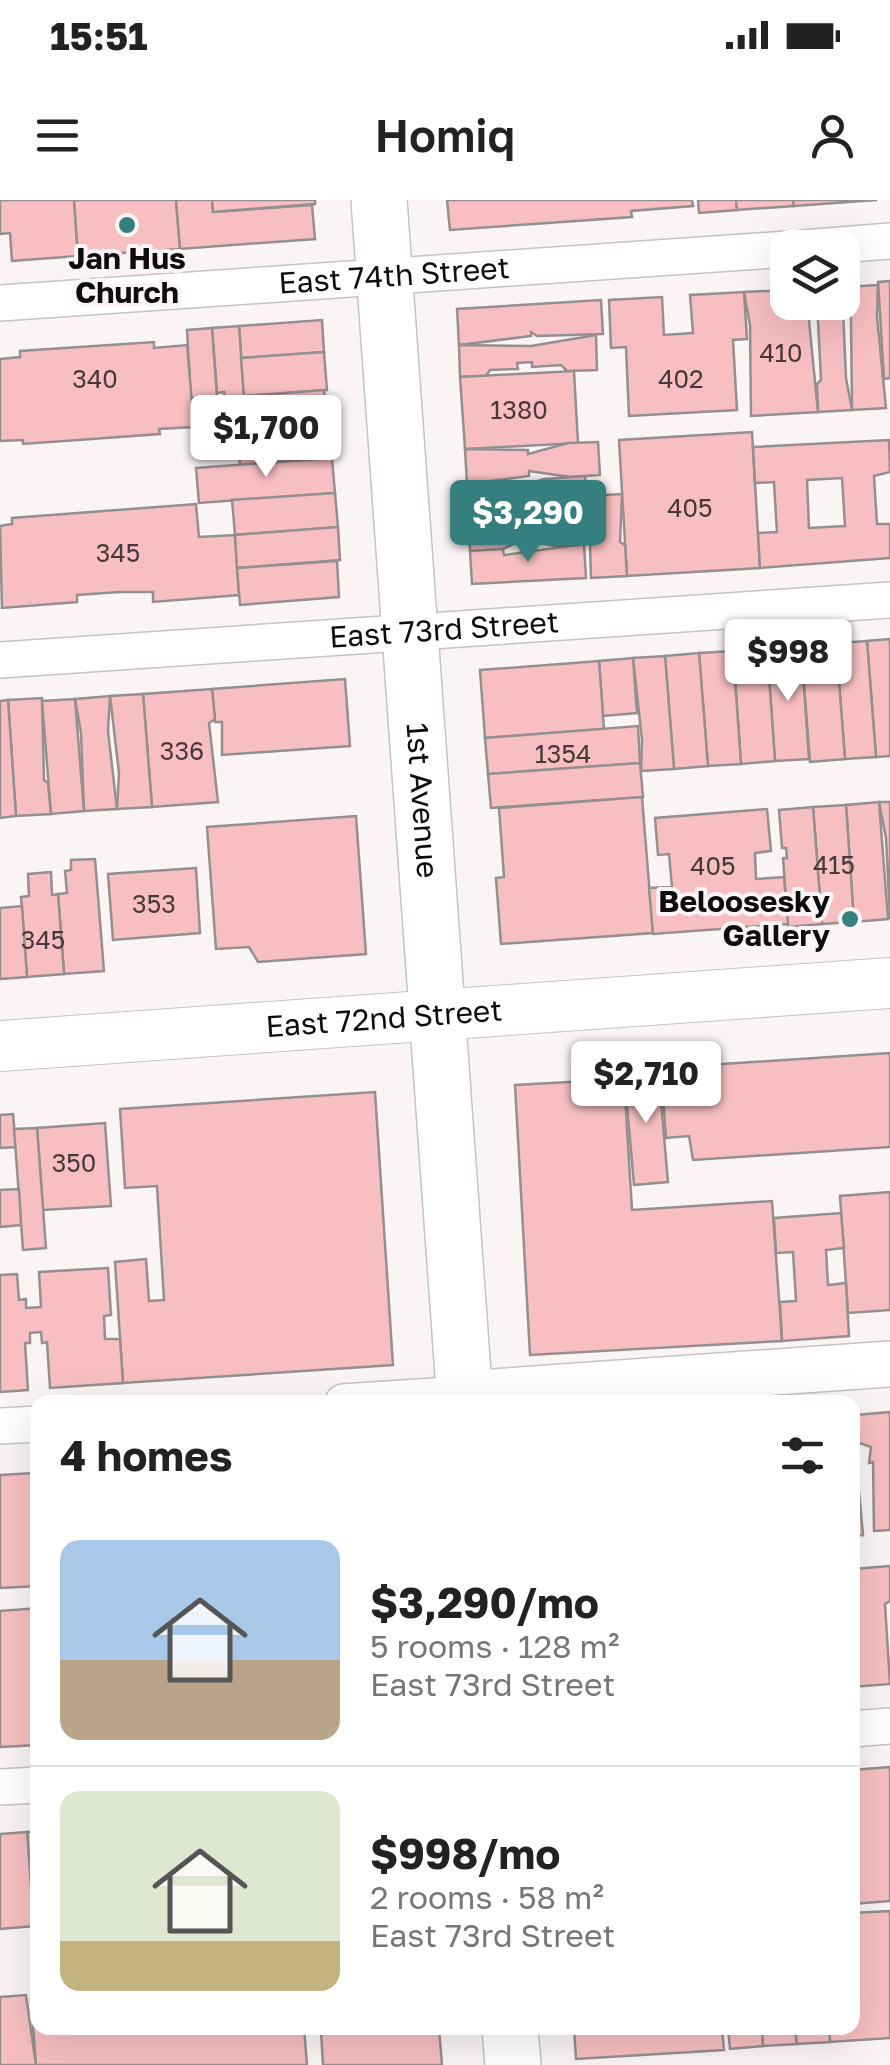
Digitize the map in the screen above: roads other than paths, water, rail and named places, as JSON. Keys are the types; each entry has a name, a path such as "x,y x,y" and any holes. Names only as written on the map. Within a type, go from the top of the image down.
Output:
{"main road":[{"name":"1st Avenue","path":"378,200 465,1395"},
{"name":"East 72nd Street","path":"0,1046 890,983"},
{"path":"511,2035 513,2065"}],"street":[{"path":"860,244 890,242"},
{"name":"East 74th Street","path":"0,303 770,249"},
{"name":"East 73rd Street","path":"0,660 890,600"},
{"path":"502,1395 890,1364"},
{"path":"0,1426 30,1424"},
{"path":"860,1728 890,1726"},
{"path":"0,1788 30,1786"}],"place":[{"name":"Jan Hus Church","path":"127,225"},
{"name":"Beloosesky Gallery","path":"850,919"}]}
